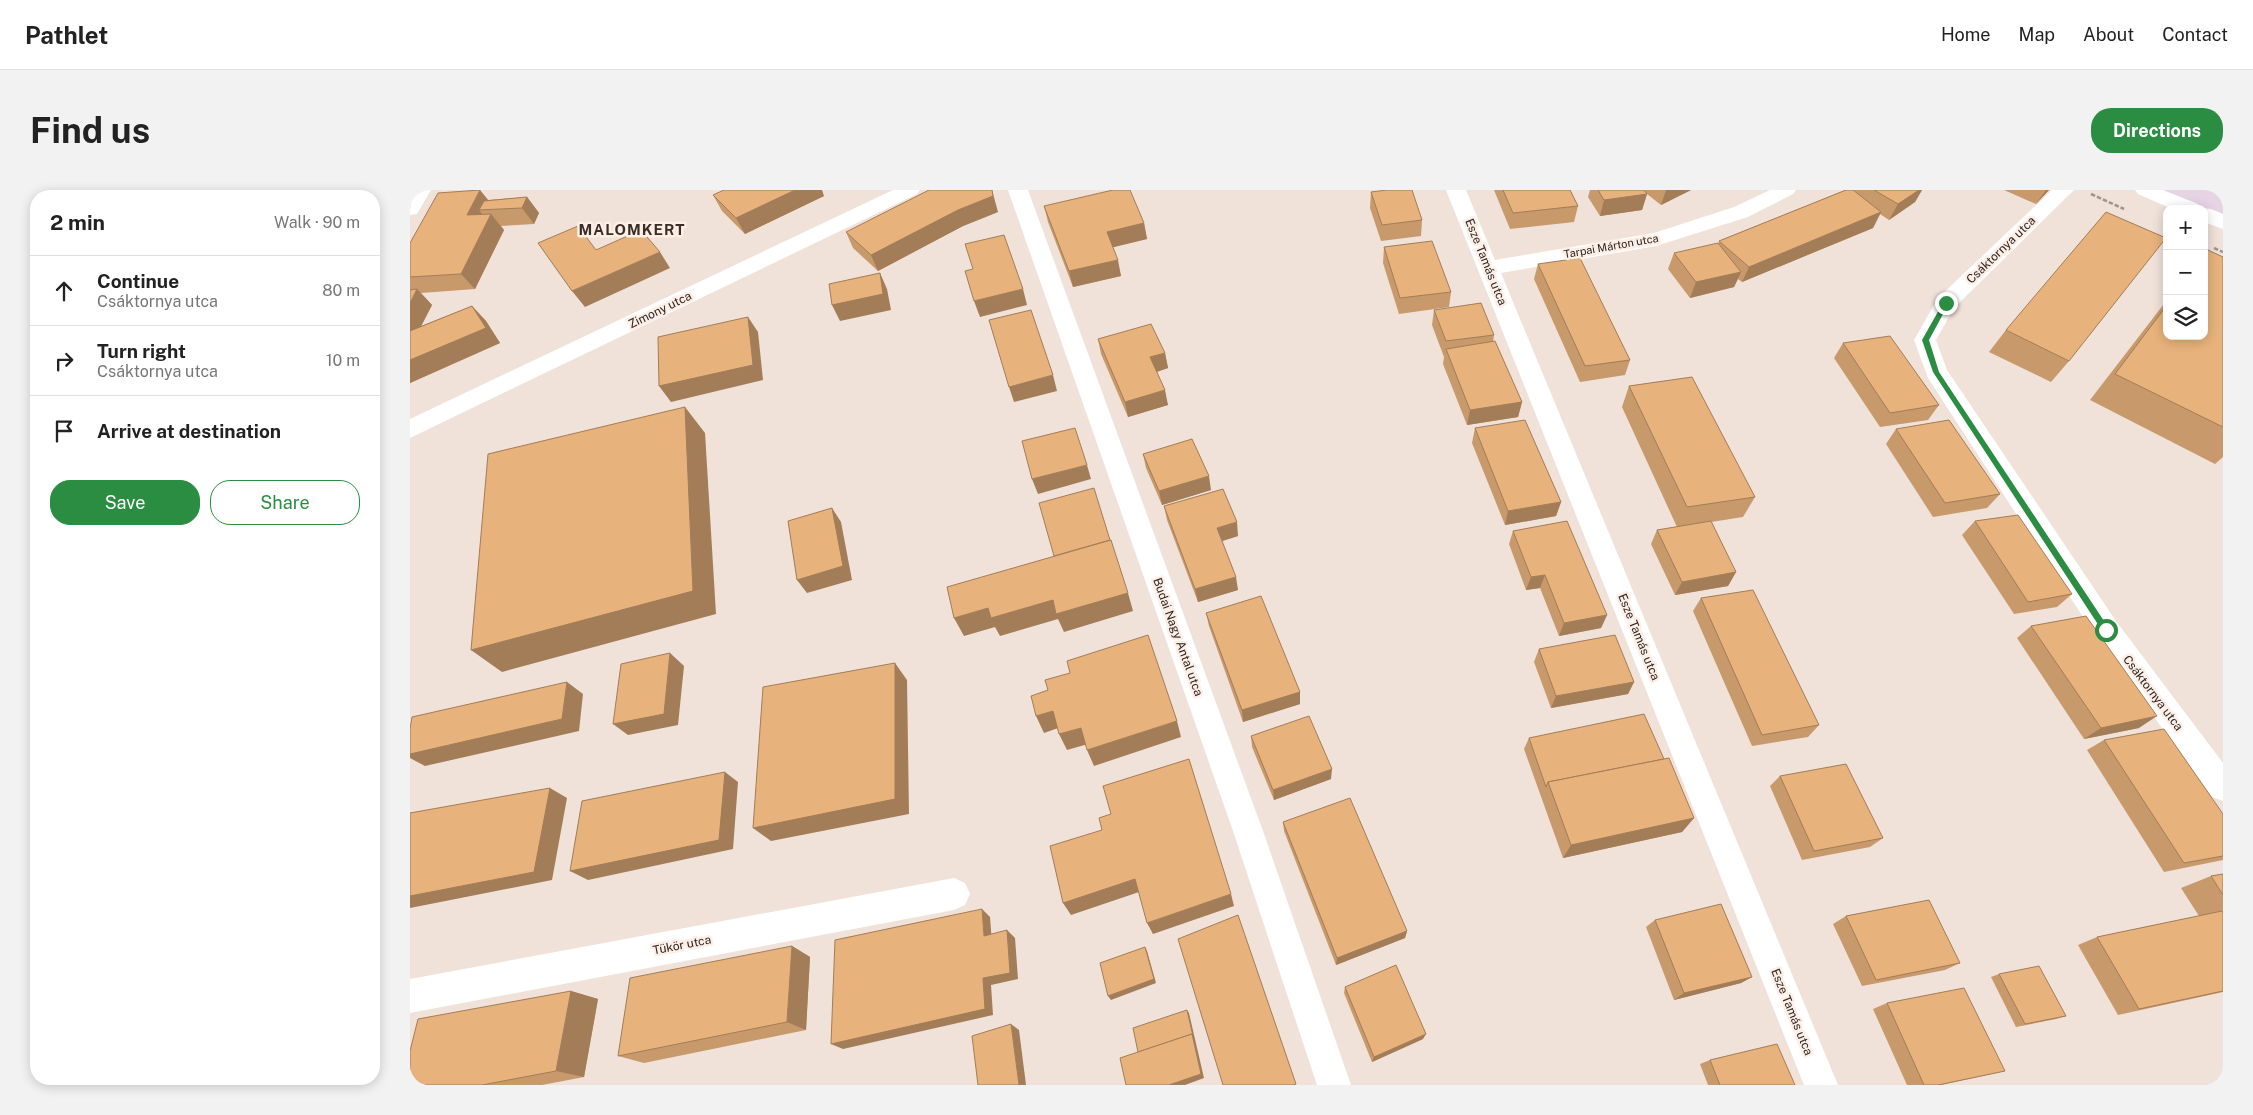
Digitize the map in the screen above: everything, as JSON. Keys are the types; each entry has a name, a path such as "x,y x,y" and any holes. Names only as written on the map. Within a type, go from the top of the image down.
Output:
{"street":[{"path":"410,208 421,190"},
{"name":"Zimony utca","path":"410,430 910,190"},
{"name":"Budai Nagy Antal utca","path":"1018,190 1248,831 1334,1085"},
{"name":"Esze Tamás utca","path":"1456,190 1821,1085"},
{"name":"Tarpai Márton utca","path":"1489,268 1656,239 1741,212 1786,190"},
{"name":"Csáktornya utca","path":"2064,190 1946,303 1925,340 1936,372 2106,630 2223,787"},
{"path":"2145,190 2181,205"},
{"path":"2208,216 2223,222"},
{"name":"Tükör utca","path":"410,996 954,894"}],"shaded area":[{"path":"2135,190 2223,190 2223,225 2208,212 2208,205 2172,205"}],"building":[{"path":"480,190 467,215 491,214 461,274 410,277 410,243 438,193"},
{"path":"724,190 795,190 736,218 713,195"},
{"path":"929,190 992,190 993,196 958,210 871,255 846,232"},
{"path":"1113,190 1130,190 1144,223 1107,232 1118,260 1069,271 1044,206"},
{"path":"1412,190 1422,220 1382,225 1371,192"},
{"path":"1503,190 1570,190 1578,206 1513,213"},
{"path":"1598,190 1644,190 1647,194 1604,200"},
{"path":"1846,190 1853,190 1881,212 1749,267 1719,241"},
{"path":"1874,190 1919,190 1898,204"},
{"path":"527,197 522,208 479,210 484,201"},
{"path":"2106,212 2163,237 2163,242 2069,361 2006,330"},
{"path":"578,226 596,250 641,230 660,252 572,291 538,243"},
{"path":"1004,235 1023,289 974,301 965,271 973,269 965,244"},
{"path":"1432,241 1451,292 1400,298 1384,247"},
{"path":"1718,243 1741,272 1696,282 1674,253"},
{"path":"2208,250 2223,257 2223,427 2115,374 2163,310 2163,340 2208,340"},
{"path":"1580,258 1630,360 1585,366 1538,264"},
{"path":"880,273 883,294 832,305 829,284"},
{"path":"417,289 410,303 410,290"},
{"path":"1481,303 1494,335 1446,341 1434,310"},
{"path":"472,306 486,328 410,360 410,331"},
{"path":"1031,310 1053,375 1009,387 989,320"},
{"path":"748,317 753,365 659,386 658,337"},
{"path":"1151,324 1165,353 1150,357 1165,390 1125,402 1098,339"},
{"path":"1890,336 1939,405 1890,413 1843,343"},
{"path":"1495,341 1522,402 1470,410 1446,349"},
{"path":"1692,377 1755,497 1687,507 1629,386"},
{"path":"685,407 693,591 471,650 488,454"},
{"path":"1525,420 1561,502 1508,511 1475,428"},
{"path":"1949,420 2000,494 1945,503 1896,429"},
{"path":"1075,428 1087,465 1032,479 1022,441"},
{"path":"1192,439 1209,476 1159,491 1143,454"},
{"path":"1094,488 1110,540 1054,556 1039,503"},
{"path":"1223,489 1237,522 1217,528 1236,577 1195,589 1164,506"},
{"path":"832,508 843,566 797,580 788,521"},
{"path":"2018,515 2072,594 2028,602 1975,521"},
{"path":"1567,521 1607,615 1564,623 1545,575 1531,577 1513,531"},
{"path":"1711,521 1736,572 1682,582 1657,530"},
{"path":"1111,540 1128,593 1056,614 1053,600 991,618 988,608 954,618 947,587"},
{"path":"1753,590 1819,725 1762,735 1701,598"},
{"path":"1261,596 1300,692 1242,710 1206,613"},
{"path":"2086,616 2157,716 2101,728 2031,626"},
{"path":"1148,635 1177,721 1087,750 1081,728 1059,734 1053,711 1036,716 1031,696 1048,690 1045,680 1070,673 1067,661"},
{"path":"1615,635 1634,682 1556,696 1539,649"},
{"path":"670,653 664,714 613,724 621,664"},
{"path":"895,663 895,799 753,828 763,687"},
{"path":"567,682 562,719 410,754 412,717"},
{"path":"1644,714 1664,759 1548,782 1546,787 1529,738"},
{"path":"1309,716 1332,769 1273,790 1251,736"},
{"path":"2164,729 2223,814 2223,856 2184,863 2104,740"},
{"path":"1669,758 1694,818 1571,845 1548,782"},
{"path":"1189,759 1231,894 1147,923 1135,879 1063,903 1050,846 1102,830 1099,818 1111,814 1103,786"},
{"path":"1846,764 1883,838 1814,851 1780,776"},
{"path":"725,772 719,840 570,871 582,801"},
{"path":"550,788 534,872 410,896 410,813"},
{"path":"1350,798 1407,931 1337,958 1283,822"},
{"path":"2223,874 2223,895 2211,876"},
{"path":"1929,900 1960,963 1876,980 1846,916"},
{"path":"1721,904 1752,977 1684,993 1655,920"},
{"path":"982,909 984,936 1007,930 1010,973 983,978 985,1009 831,1044 835,940"},
{"path":"2222,911 2223,991 2139,1009 2097,937"},
{"path":"1238,915 1296,1084 1293,1085 1223,1085 1178,939"},
{"path":"792,946 787,1022 618,1056 630,978"},
{"path":"1145,947 1154,979 1108,996 1100,963"},
{"path":"1396,965 1426,1034 1374,1057 1345,987"},
{"path":"2039,966 2066,1016 2025,1024 1999,974"},
{"path":"1964,988 2005,1071 1938,1085 1924,1085 1887,1003"},
{"path":"571,991 556,1071 482,1085 410,1085 410,1051 418,1019"},
{"path":"1187,1010 1193,1036 1192,1034 1138,1052 1133,1028"},
{"path":"1011,1024 1019,1085 978,1085 972,1036"},
{"path":"1192,1034 1201,1074 1169,1085 1126,1085 1120,1058"},
{"path":"1777,1044 1795,1085 1720,1085 1710,1060"}],"district":[{"name":"MALOMKERT","path":"632,230"}],"route":[{"path":"1946,303 1925,340 1936,372 2106,630"}]}
